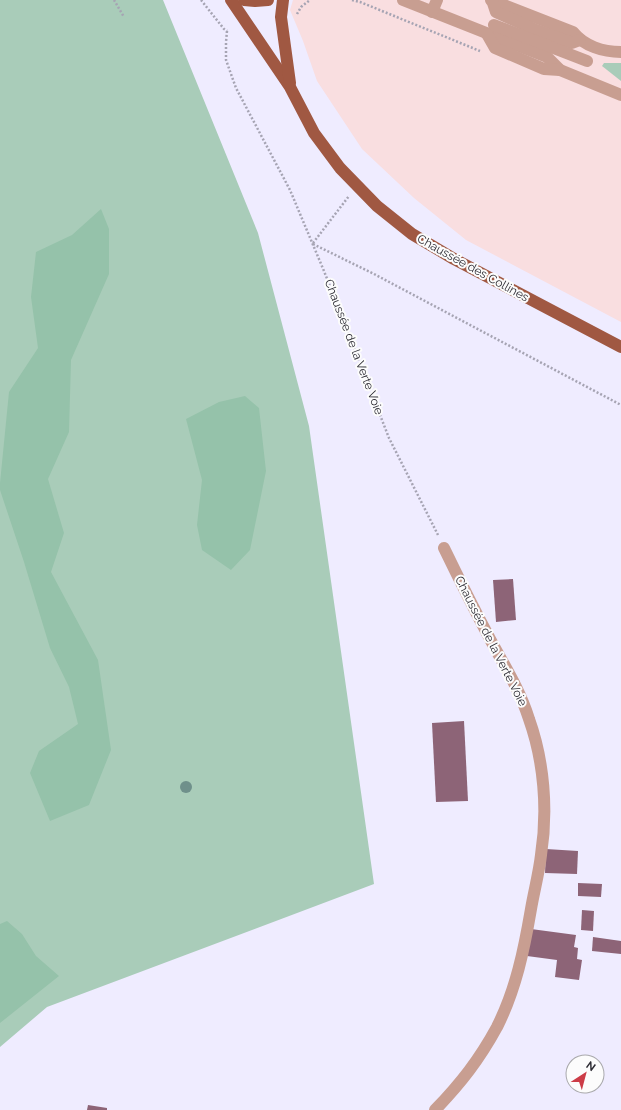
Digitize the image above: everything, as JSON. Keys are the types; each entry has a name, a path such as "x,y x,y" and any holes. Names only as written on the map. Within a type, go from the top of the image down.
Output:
{"main road":[{"name":"Chaussée des Collines","path":"231,0 290,87 314,133 340,168 377,206 412,234 454,259 621,346"},
{"path":"244,0 255,2 268,0"},
{"name":"Chaussée des Collines","path":"283,0 281,18 290,87"}],"street":[{"path":"403,0 432,12 532,40 587,61"},
{"path":"432,12 437,0"},
{"path":"491,0 496,12 532,40"},
{"path":"491,0 560,70 621,94"},
{"path":"496,12 491,29 496,48 532,40 572,43 580,40 609,52 621,52"},
{"path":"591,82 587,61 597,48"},
{"name":"Chaussée de la Verte Voie","path":"435,1110 468,1073 493,1033 518,975 541,855 544,830 544,798 540,762 530,719 513,681 464,591 444,548"}],"path":[{"path":"114,0 124,18"},
{"name":"Chaussée de la Verte Voie","path":"201,0 227,32 226,60 236,88 290,190 389,438 444,548"},
{"path":"352,0 482,52"},
{"path":"357,185 312,244 374,274 621,405"}],"shaded area":[{"path":"293,0 621,0 621,322 466,240 414,198 362,149 317,81 290,10"}],"green space":[{"path":"0,0 163,0 258,233 309,426 374,884 47,1007 0,1047"},
{"path":"604,63 621,63 621,81 602,66"},
{"path":"101,209 109,229 109,274 71,360 69,432 48,479 64,533 51,572 98,660 111,750 89,805 50,821 30,773 39,751 78,724 69,687 50,648 0,490 0,483 9,392 38,348 31,297 36,252 72,235"},
{"path":"245,396 259,408 266,471 250,550 231,570 202,550 197,525 202,480 186,419 219,402"},
{"path":"7,921 22,934 36,956 59,976 0,1023 0,924"}],"building":[{"path":"513,579 516,620 496,622 493,580"},
{"path":"464,721 468,801 436,802 432,723"},
{"path":"546,849 578,851 577,874 545,873"},
{"path":"578,883 602,884 601,897 578,896"},
{"path":"582,910 594,911 593,931 581,930"},
{"path":"531,929 576,935 574,947 578,948 577,959 582,960 579,980 555,977 557,960 527,956"},
{"path":"593,937 621,941 621,954 592,951"},
{"path":"88,1105 107,1108 107,1110 87,1110"}]}
